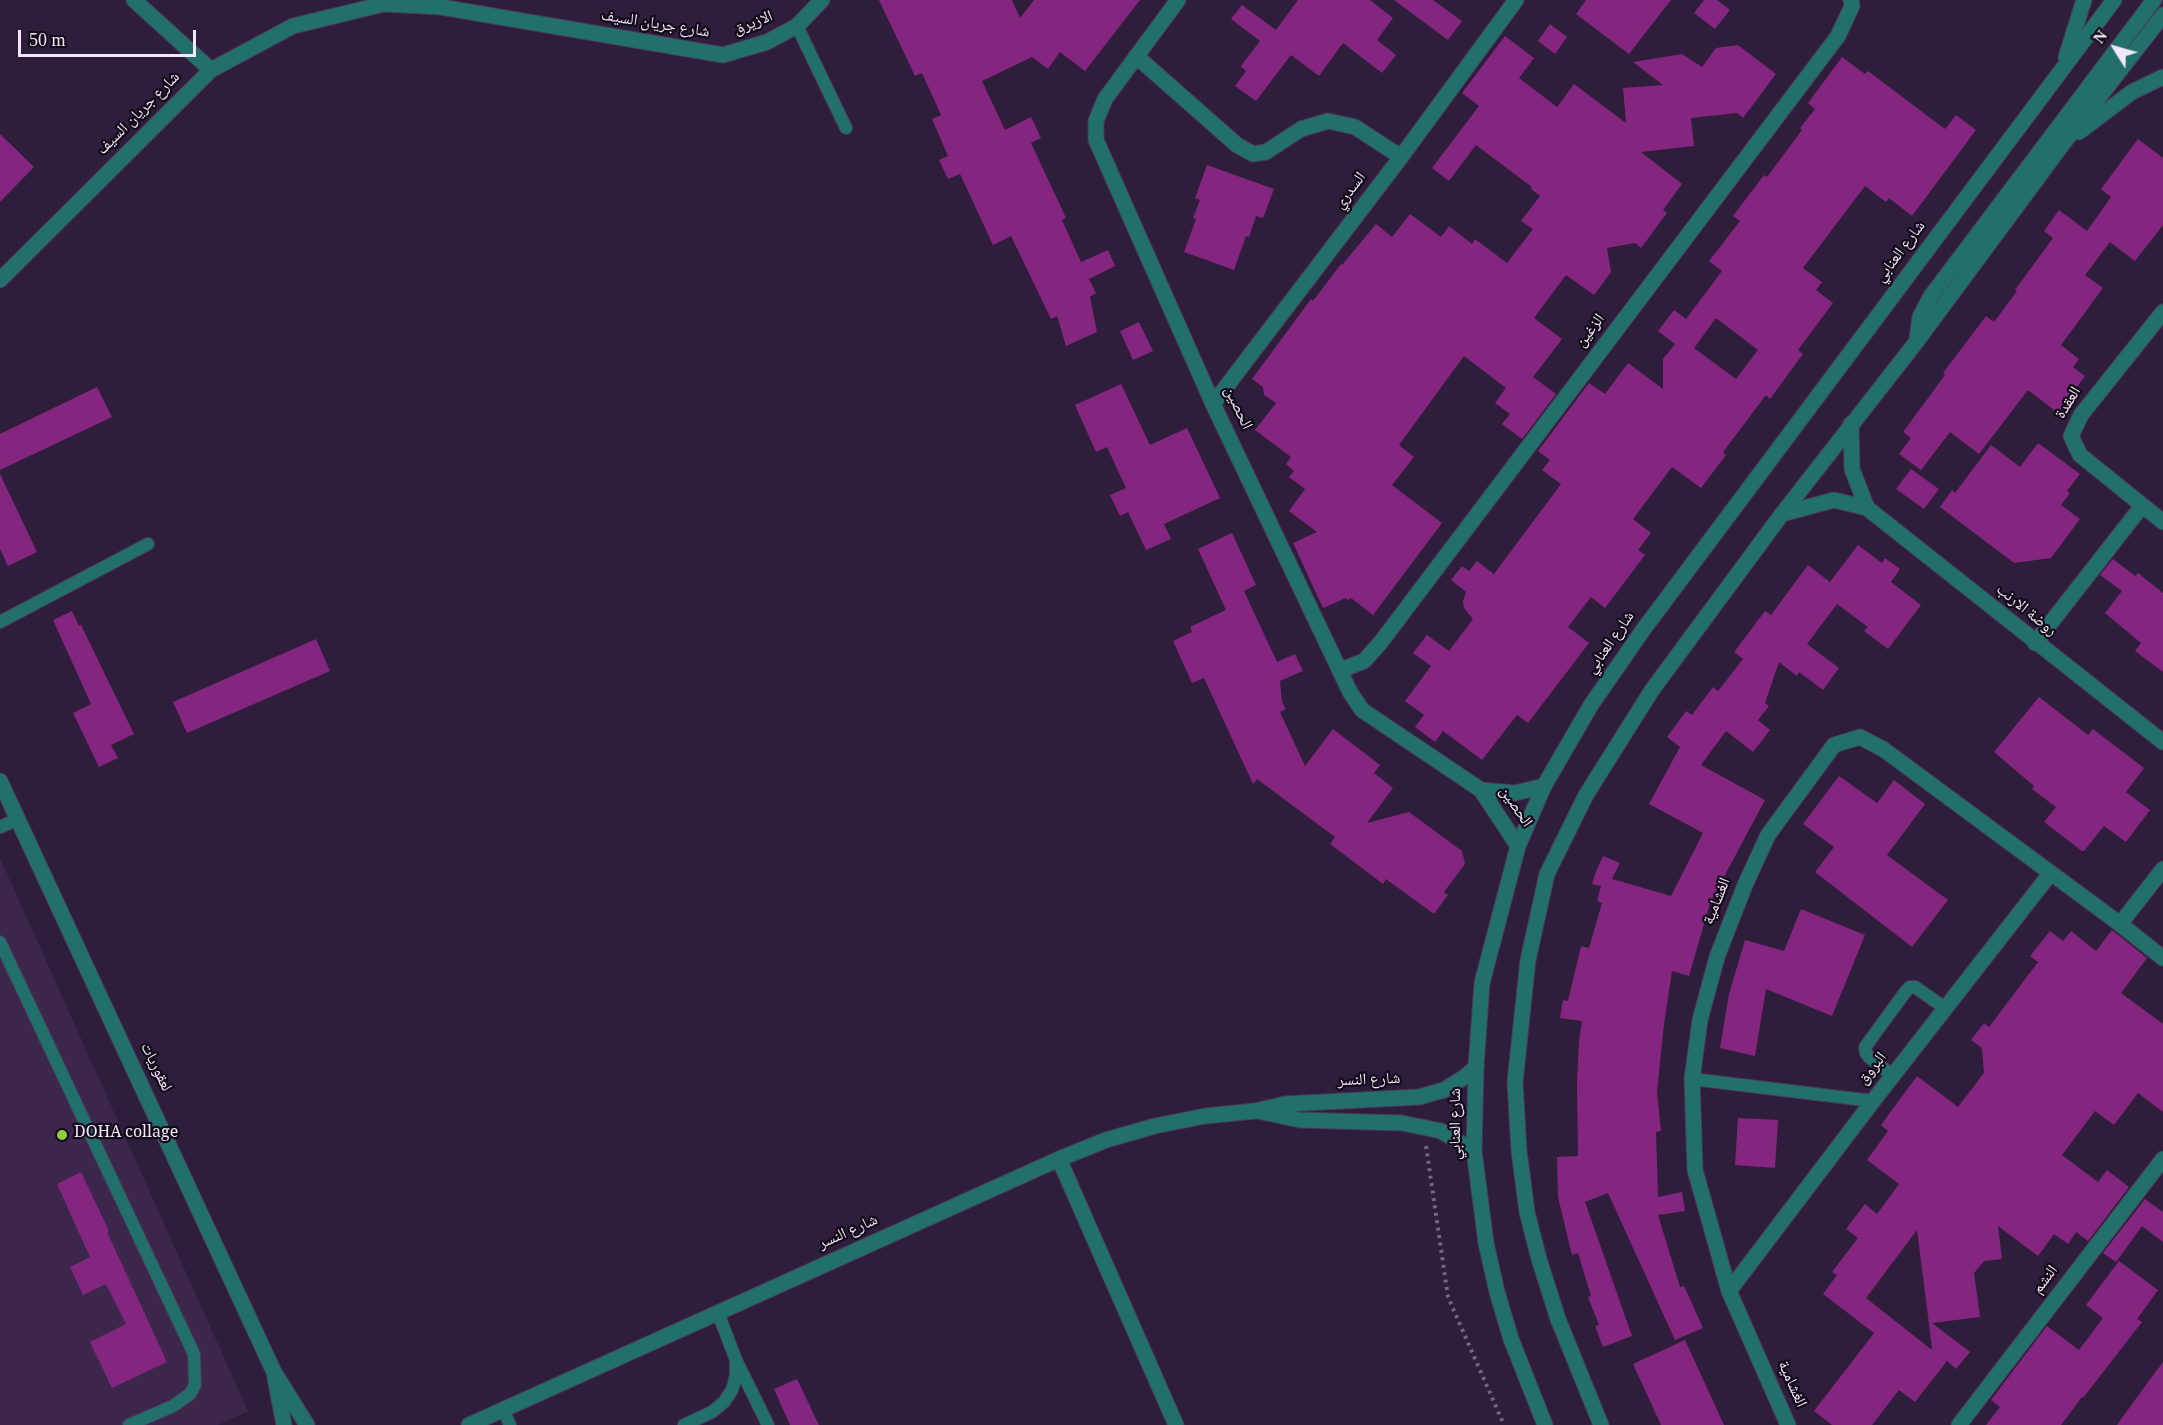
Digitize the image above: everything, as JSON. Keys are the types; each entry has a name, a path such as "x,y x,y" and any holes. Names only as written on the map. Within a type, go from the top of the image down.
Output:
{"street":[{"path":"134,0 211,70"},
{"name":"الازيرق","path":"723,55 767,42 797,26 822,0"},
{"name":"الحصين","path":"1179,0 1105,99 1096,121 1096,140 1213,404 1350,693 1362,710 1481,790 1518,846"},
{"name":"السدري","path":"1213,404 1401,157 1516,0"},
{"name":"الزغين","path":"1341,670 1364,662 1380,642 1838,36 1852,6 1851,0"},
{"path":"2062,68 2084,0"},
{"name":"شارع العنابي","path":"1545,1425 1511,1339 1497,1292 1486,1243 1474,1151 1476,1067 1482,983 1518,846 1544,786 1591,705 1644,630 2114,0"},
{"path":"1917,341 1920,317 1931,296 2154,0"},
{"name":"شارع جريان السيف","path":"0,280 211,70 293,26 384,4 441,7 723,55"},
{"path":"1601,1425 1558,1319 1539,1259 1527,1212 1519,1151 1515,1082 1528,960 1547,874 1586,795 1652,690 1782,514 1917,341 2062,145 2163,15"},
{"path":"1136,56 1237,145 1253,154 1266,152 1301,129 1328,121 1355,127 1401,157"},
{"path":"2062,145 2132,92 2163,76"},
{"name":"العقدة","path":"2163,312 2081,415 2072,436 2080,455 2163,522"},
{"name":"روضة الارنب","path":"1851,424 1851,469 1867,508"},
{"name":"روضة الارنب","path":"1782,514 1834,500 1867,508 2163,742"},
{"path":"2036,643 2142,506"},
{"name":"الغشامية","path":"1788,1425 1729,1291 1695,1170 1692,1079 1700,1020 1714,968 1745,885 1768,835 1834,744 1860,737 1883,749 2163,958"},
{"name":"لعقوريات","path":"0,781 274,1372 307,1425"},
{"name":"الحصين","path":"1481,790 1515,793 1544,786"},
{"path":"2120,924 2163,869"},
{"name":"البروق","path":"1729,1291 2050,874"},
{"name":"شارع النسر","path":"469,1425 1106,1140 1155,1126 1204,1116 1300,1102 1419,1097 1444,1090 1476,1067"},
{"name":"شارع النسر","path":"1255,1110 1300,1120 1402,1123 1424,1127 1441,1131 1474,1151"},
{"name":"النشم","path":"1959,1425 2163,1159"},
{"path":"1059,1160 1176,1425"},
{"name":"لعقوريات","path":"274,1372 284,1425"}],"lane":[{"path":"797,26 846,128"},
{"path":"0,622 148,544"},
{"path":"0,827 18,819"},
{"path":"0,942 194,1354 195,1385 190,1394 173,1406 129,1425"},
{"path":"1893,1076 1869,1057 1865,1047 1906,991 1910,987 1916,987 1945,1008"},
{"path":"1692,1079 1873,1101"},
{"path":"718,1312 736,1360 768,1425"},
{"path":"684,1425 712,1412 724,1402 734,1383 736,1360"},
{"path":"503,1409 510,1425"}],"path":[{"path":"1424,1127 1448,1297 1504,1425"}],"shaded area":[{"name":"DOHA collage","path":"0,858 248,1411 218,1425 0,1425"}],"building":[{"path":"879,0 1012,0 1020,18 1034,0 1140,0 1085,71 1060,52 1048,69 1032,57 982,81 1005,130 1031,117 1041,138 1031,143 1066,218 1062,220 1081,262 1108,250 1115,266 1089,279 1096,293 1090,297 1097,332 1066,346 1057,316 1051,319 1011,236 993,245 960,174 948,179 939,160 948,156 932,119 941,115 922,73 915,76"},
{"path":"1298,0 1370,0 1393,18 1377,40 1396,55 1382,73 1343,43 1319,76 1291,55 1256,101 1235,86 1246,71 1241,66 1260,41 1231,19 1242,5 1276,30"},
{"path":"1394,0 1433,0 1462,21 1448,40"},
{"path":"1586,0 1671,0 1629,54 1576,14"},
{"path":"1704,0 1717,0 1730,10 1715,29 1694,13"},
{"path":"1550,24 1567,37 1555,54 1538,41"},
{"path":"1505,36 1534,58 1519,78 1557,107 1574,84 1626,123 1623,88 1663,85 1633,62 1682,54 1702,67 1716,48 1738,45 1776,74 1743,118 1737,113 1691,118 1694,146 1641,152 1682,184 1663,210 1667,213 1641,248 1635,243 1607,248 1611,272 1594,295 1566,275 1534,318 1562,339 1533,377 1556,394 1522,439 1502,424 1510,414 1495,403 1506,388 1464,356 1399,445 1414,457 1392,485 1442,523 1373,615 1351,598 1323,608 1293,543 1317,532 1289,511 1305,489 1289,477 1294,471 1286,464 1291,457 1255,430 1276,403 1264,395 1263,387 1252,379 1311,299 1313,301 1376,224 1392,237 1410,214 1441,237 1449,226 1472,244 1475,239 1507,263 1533,229 1521,221 1540,196 1531,189 1532,187 1476,145 1449,181 1432,168 1479,106 1462,93"},
{"path":"1842,57 1865,74 1868,71 1945,129 1956,115 1976,130 1912,216 1889,198 1886,202 1865,186 1803,268 1822,282 1816,290 1833,303 1798,350 1803,354 1770,399 1766,395 1723,452 1726,455 1701,488 1672,467 1633,519 1651,533 1638,550 1645,555 1605,608 1591,597 1568,627 1589,643 1528,723 1517,715 1482,760 1443,731 1435,742 1415,727 1424,715 1405,701 1431,666 1413,653 1427,635 1449,651 1473,619 1464,608 1463,601 1466,592 1451,580 1462,566 1469,571 1477,561 1494,574 1561,484 1542,470 1550,460 1538,451 1589,383 1605,394 1628,363 1663,389 1663,359 1675,344 1658,331 1674,310 1686,319 1722,271 1709,261 1740,221 1733,216 1764,175 1767,177 1802,130 1800,128 1815,109 1808,103","holes":["1716,318 1758,350 1736,379 1694,348"]},
{"path":"0,134 34,167 0,202"},
{"path":"2138,139 2163,158 2163,225 2135,261 2110,242 2085,275 2103,288 2061,345 2079,359 2073,367 2085,376 2058,413 2028,390 1979,454 1950,432 1921,470 1899,454 1911,438 1903,432 1945,375 1943,373 1986,316 1994,322 2017,291 2015,290 2053,238 2044,231 2059,210 2087,231 2111,197 2101,189"},
{"path":"1207,165 1274,189 1263,218 1256,216 1249,237 1246,236 1234,270 1184,252 1200,200 1195,198"},
{"path":"1139,322 1153,351 1133,360 1120,331"},
{"path":"1121,384 1150,445 1187,428 1220,498 1164,524 1171,539 1146,550 1128,512 1120,516 1110,495 1126,488 1107,447 1096,452 1075,405"},
{"path":"97,387 112,417 0,470 0,434"},
{"path":"2038,443 2080,474 2067,491 2070,493 2061,505 2080,519 2051,558 2014,563 1940,507 1952,490 1955,493 1991,445 2020,467"},
{"path":"1911,469 1939,489 1924,509 1896,489"},
{"path":"0,474 37,552 8,566 0,549"},
{"path":"1232,533 1256,585 1244,591 1277,662 1295,654 1303,671 1280,681 1282,702 1286,709 1280,712 1305,766 1333,729 1380,765 1374,773 1393,788 1367,823 1409,812 1462,851 1465,864 1444,892 1448,895 1434,914 1386,879 1383,884 1330,844 1335,837 1257,779 1253,784 1204,678 1192,683 1173,641 1192,632 1190,627 1226,610 1198,549"},
{"path":"1858,545 1882,563 1885,558 1900,569 1891,582 1921,605 1888,649 1864,631 1868,627 1837,604 1807,644 1839,668 1823,690 1799,672 1797,676 1779,662 1765,703 1769,706 1758,720 1770,730 1753,752 1726,731 1701,765 1765,800 1710,903 1689,976 1672,971 1664,1024 1657,1092 1661,1131 1656,1132 1658,1197 1682,1192 1685,1211 1658,1215 1680,1287 1684,1286 1703,1328 1675,1340 1608,1193 1585,1202 1632,1336 1603,1347 1595,1326 1599,1325 1588,1297 1591,1296 1578,1253 1572,1255 1558,1197 1557,1157 1578,1156 1577,1081 1582,1021 1560,1018 1563,1000 1568,1001 1581,946 1589,948 1602,903 1597,901 1601,886 1592,884 1595,874 1603,856 1620,863 1612,879 1671,896 1703,833 1649,804 1680,747 1667,737 1686,711 1692,715 1713,687 1718,691 1743,659 1734,652 1765,611 1771,615 1808,565 1830,582"},
{"path":"2113,559 2135,576 2138,573 2163,593 2163,672 2135,651 2141,643 2105,613 2122,591 2100,575"},
{"path":"72,611 134,734 111,745 118,758 99,767 73,713 91,704 53,620"},
{"path":"316,639 330,671 187,733 173,702"},
{"path":"2039,697 2088,735 2093,729 2144,768 2126,792 2150,810 2126,842 2104,826 2082,851 2044,822 2056,807 2032,789 2034,786 1994,752"},
{"path":"1839,776 1877,803 1894,780 1925,804 1887,855 1948,900 1912,947 1815,872 1834,847 1803,824"},
{"path":"1801,909 1865,935 1832,1016 1766,989 1755,1056 1720,1048 1729,994 1745,940 1784,951"},
{"path":"2112,930 2147,958 2121,993 2163,1024 2163,1112 2138,1093 2114,1125 2095,1111 2062,1155 2098,1182 2107,1170 2129,1187 2088,1241 2076,1232 2068,1244 2054,1234 2038,1256 1998,1226 2002,1259 1984,1261 1974,1273 1980,1317 1932,1323 1970,1352 1956,1369 1947,1361 1915,1402 1899,1390 1872,1425 1832,1425 1814,1411 1874,1333 1823,1294 1837,1275 1832,1272 1858,1238 1846,1229 1865,1204 1877,1214 1899,1184 1867,1160 1888,1131 1881,1125 1917,1076 1958,1107 1984,1073 1982,1048 1971,1040 1984,1023 1989,1027 2038,962 2030,956 2050,931 2063,941 2071,931 2096,951","holes":["1917,1230 1932,1350 1866,1298"]},
{"path":"1738,1118 1778,1120 1775,1168 1735,1165"},
{"path":"81,1172 167,1362 112,1388 90,1342 126,1324 106,1284 83,1295 70,1267 90,1257 57,1184"},
{"path":"2145,1199 2163,1212 2163,1242 2142,1226 2116,1262 2103,1253"},
{"path":"2119,1261 2158,1290 2137,1319 2142,1322 2083,1398 2061,1425 1986,1425 2000,1407 1991,1400 2047,1326 2079,1350 2103,1318 2086,1305"},
{"path":"1685,1340 1724,1425 1661,1425 1633,1364"},
{"path":"2163,1362 2163,1425 2117,1425 2132,1404"},
{"path":"797,1379 819,1425 790,1425 774,1389"}],"place":[{"name":"DOHA collage","path":"62,1135"}]}
